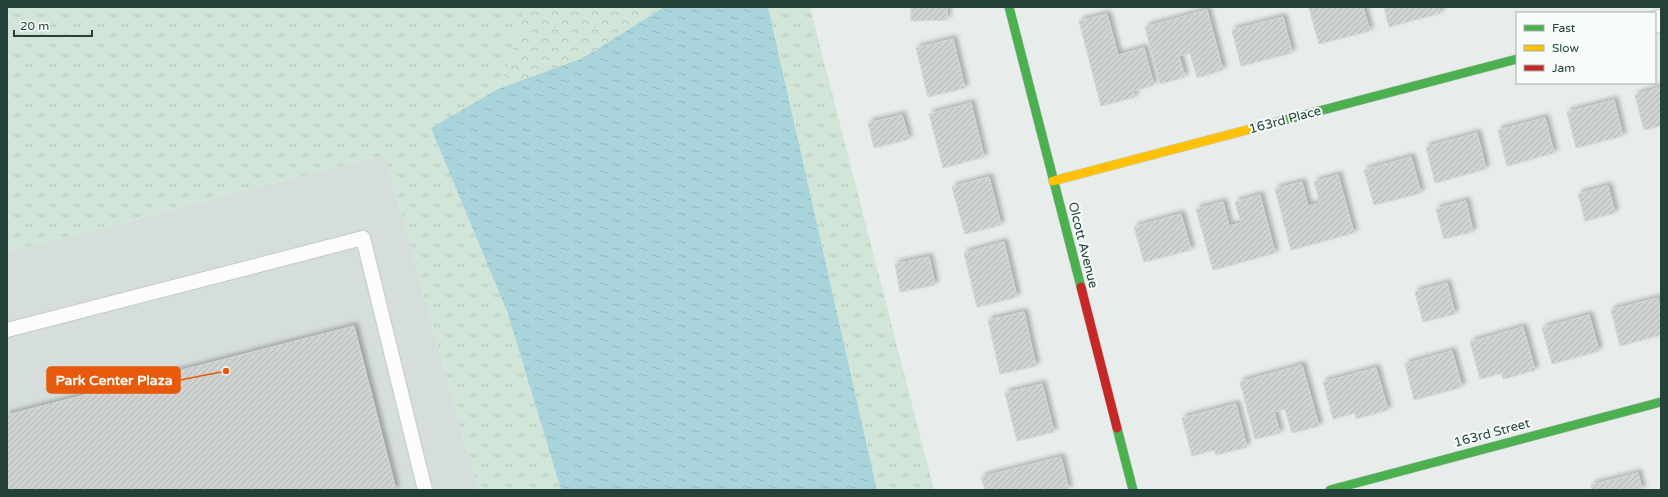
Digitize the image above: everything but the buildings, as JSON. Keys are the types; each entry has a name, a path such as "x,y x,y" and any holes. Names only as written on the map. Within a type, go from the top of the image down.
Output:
{"street":[{"name":"Olcott Avenue","path":"1009,7 1133,490"},
{"name":"163rd Place","path":"1053,181 1516,59"},
{"name":"163rd Street","path":"1330,490 1661,402"}],"lane":[{"path":"7,330 363,238 425,490"}],"shaded area":[{"path":"385,155 478,490 7,490 7,252"}],"green space":[{"path":"7,7 525,7 510,60 498,89 431,128 508,314 561,490 478,490 385,155 7,252"},
{"path":"525,7 664,7 583,58 498,89 510,60"},
{"path":"768,7 810,7 934,490 877,490"}],"water":[{"path":"664,7 768,7 877,490 561,490 508,314 431,128 498,89 583,58"}],"traffic: fast":[{"path":"1009,7 1081,287"},
{"path":"1258,127 1516,59"},
{"path":"1330,490 1661,402"},
{"path":"1117,428 1133,490"}],"traffic: slow":[{"path":"1053,181 1258,127"}],"traffic: jam":[{"path":"1081,287 1117,428"}],"place":[{"name":"Park Center Plaza","path":"226,371"}]}
